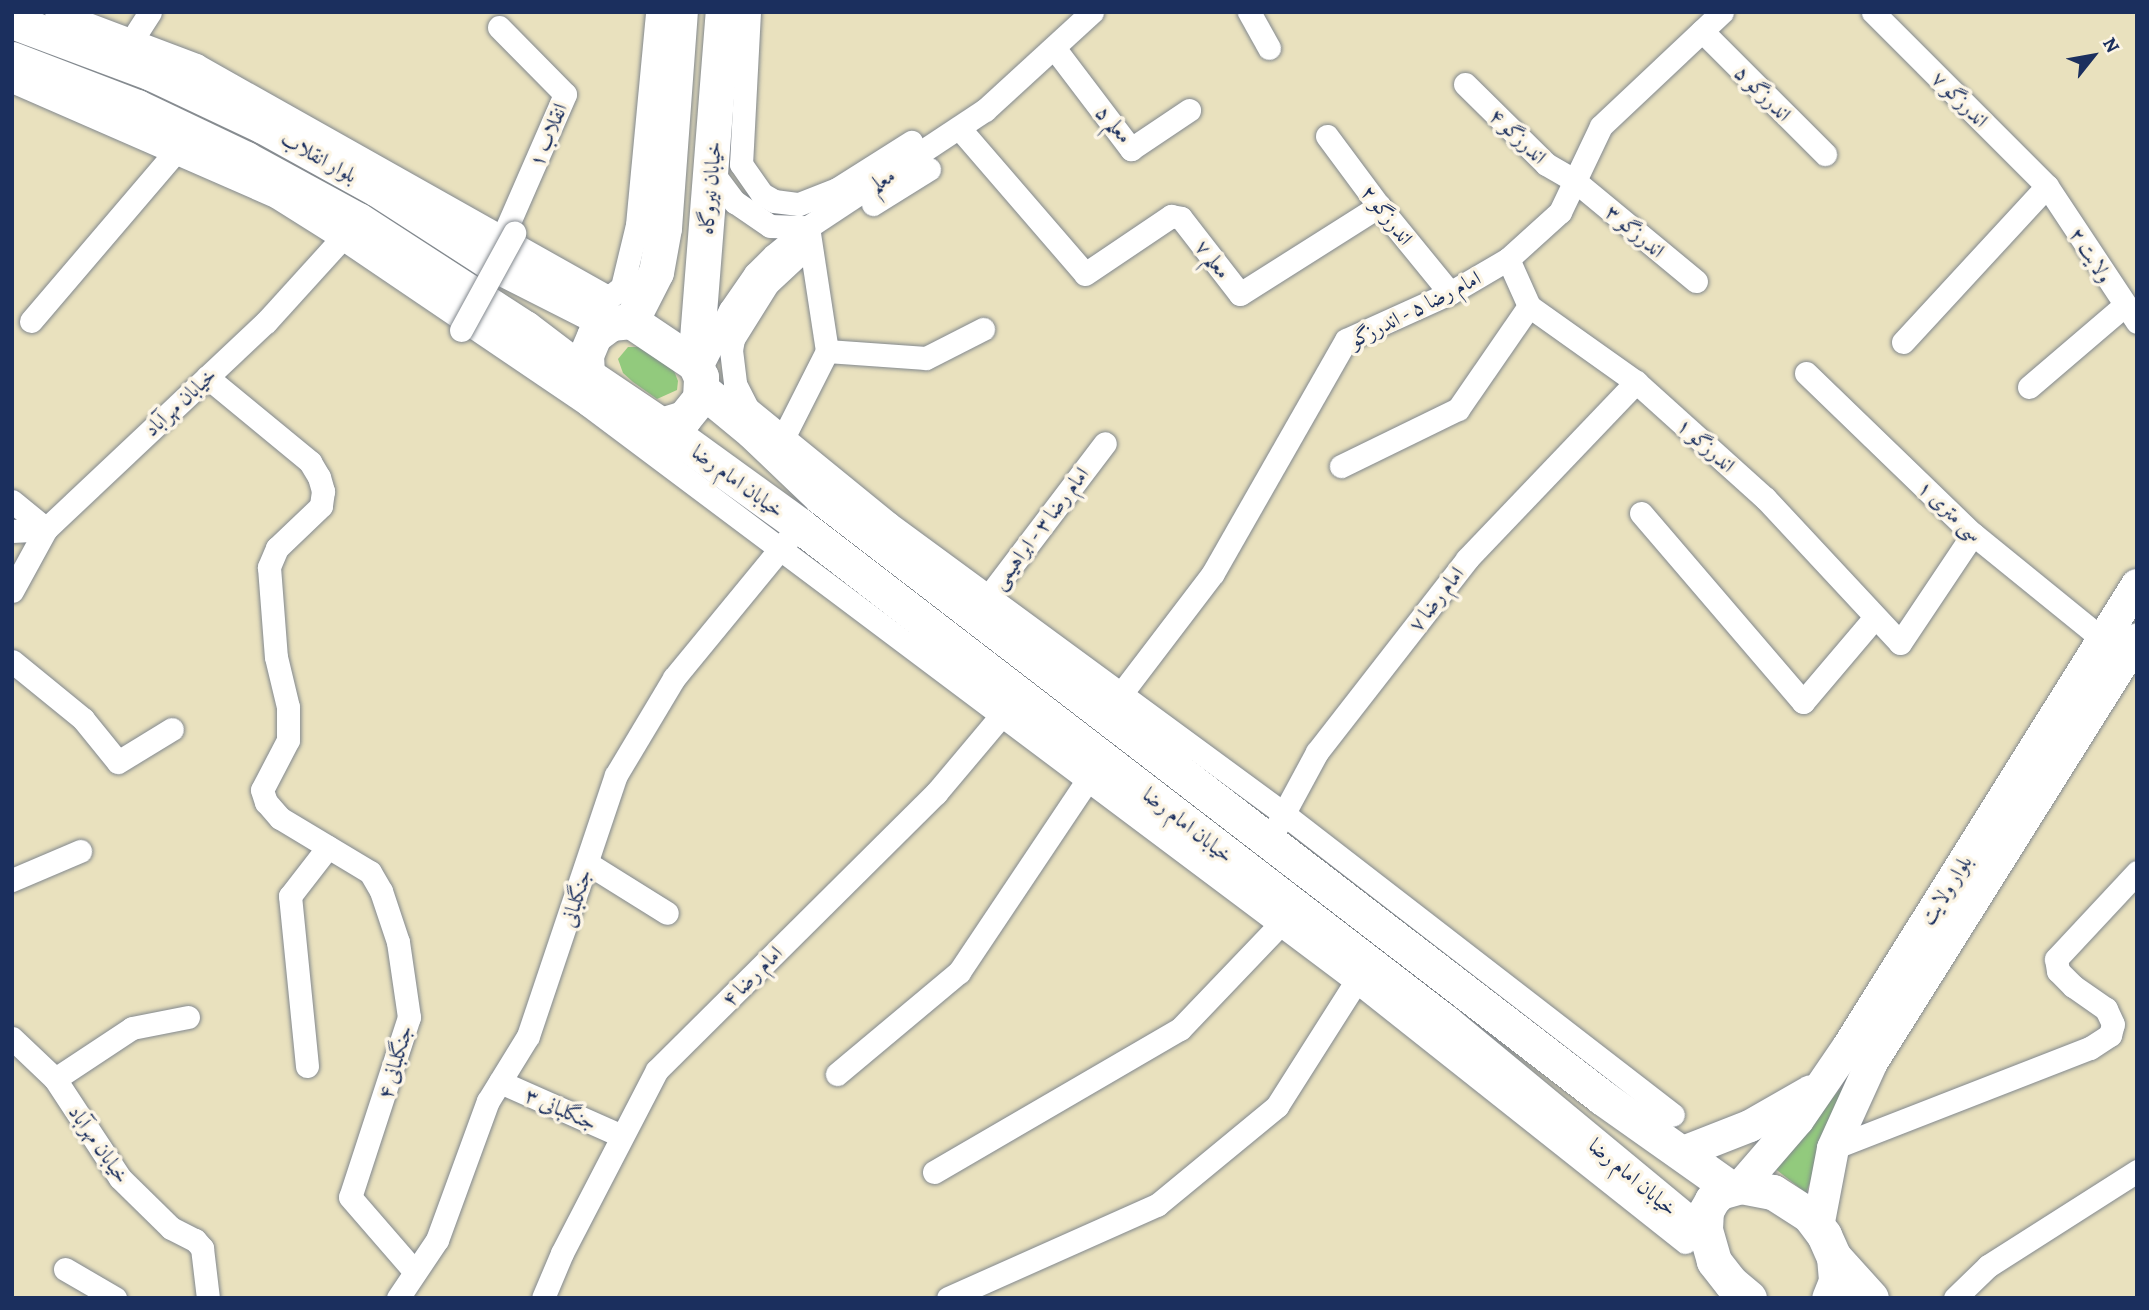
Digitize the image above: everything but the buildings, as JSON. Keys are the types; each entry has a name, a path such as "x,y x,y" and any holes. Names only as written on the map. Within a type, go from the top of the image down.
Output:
{"main road":[{"name":"خیابان نیروگاه","path":"587,375 589,345 594,336 621,322 656,272 664,228 680,12"},
{"name":"خیابان نیروگاه","path":"699,375 706,231 723,12"},
{"name":"بلوار انقلاب","path":"12,21 125,50 377,189 503,244 547,291 621,322 699,375"},
{"name":"بلوار انقلاب","path":"12,59 137,107 183,143 246,159 350,229 525,328 587,375"},
{"path":"664,228 676,238 692,239 706,231"},
{"path":"525,328 540,329 552,319 555,304 547,291"},
{"name":"خیابان امام رضا","path":"587,375 745,485 790,537 1647,1188 1699,1244"},
{"path":"660,425 677,422 691,412 701,398 699,375"},
{"name":"خیابان امام رضا","path":"699,375 776,446 821,497 981,606 1276,828 1603,1098 1735,1187"},
{"path":"745,485 743,472 747,460 757,451 776,446"},
{"name":"بلوار ولایت","path":"1826,1242 1833,1148 1860,1055 2102,639 2137,584"},
{"name":"بلوار ولایت","path":"1735,1187 1798,1120 1824,1083 1860,1055 2137,639"},
{"path":"1681,1153 1750,1126 1824,1083"},
{"path":"1603,1098 1635,1132 1666,1157 1670,1166 1667,1177 1647,1188"},
{"path":"1738,1293 1699,1244 1706,1211 1720,1192 1735,1187 1762,1188 1785,1198 1809,1215 1826,1242 1871,1298"},
{"path":"1826,1242 1836,1281 1829,1298"}],"street":[{"path":"56,12 125,50 150,12"},
{"path":"461,330 503,244 605,295 612,295 622,287 637,225 657,12"},
{"path":"749,12 741,164 762,194 774,201 799,204 836,189 911,142"},
{"name":"معلم","path":"699,375 730,310 755,274 960,129 1055,49 1092,12"},
{"path":"1249,12 1269,48"},
{"name":"امام رضا ۵ - اندرزگو","path":"1112,705 1213,573 1346,340 1450,293 1508,259 1560,212 1601,125 1722,12"},
{"name":"اندرزگو ۷","path":"1873,12 2047,186"},
{"name":"انقلاب ۱","path":"499,27 565,94 503,244"},
{"name":"اندرزگو ۵","path":"1702,31 1825,154"},
{"name":"معلم ۵","path":"1055,49 1131,149 1189,110"},
{"path":"12,81 183,143 31,321"},
{"name":"اندرزگو ۴","path":"1465,84 1546,164 1575,181"},
{"name":"معلم ۷","path":"960,129 1085,274 1171,216 1181,218 1240,294 1379,206"},
{"name":"اندرزگو ۲","path":"1328,136 1379,206 1450,293"},
{"path":"712,172 736,202 770,226 816,231 929,169"},
{"name":"اندرزگو ۳","path":"1575,181 1696,281"},
{"path":"1903,342 2047,186"},
{"name":"ولایت ۲","path":"2047,186 2131,314"},
{"path":"350,229 587,404 790,537"},
{"name":"خیابان مهرآباد","path":"12,591 46,529 265,323 350,229"},
{"path":"795,258 768,283 755,300 733,339 731,349 735,384 747,408 776,446 827,351 816,231"},
{"path":"1341,466 1458,409 1529,306 1508,259"},
{"name":"اندرزگو ۱","path":"1529,306 1636,382 1765,498 1900,643 1973,534"},
{"path":"2029,387 2131,314"},
{"path":"827,351 926,358 983,329"},
{"name":"سی متری ۱","path":"1806,373 1973,534 2102,639"},
{"name":"جنگلبانی ۴","path":"207,377 310,462 323,491 321,506 277,548 269,567 276,657 288,707 288,740 262,790 266,802 280,818 370,872 381,891 398,942 409,1017 349,1197 415,1272"},
{"name":"امام رضا ۷","path":"1276,828 1317,752 1467,559 1636,382"},
{"name":"امام رضا ۳ - ابراهیمی","path":"981,606 1105,443"},
{"path":"12,501 46,529"},
{"path":"1641,513 1802,702 1875,617"},
{"path":"12,531 46,529"},
{"name":"جنگلبانی","path":"398,1298 437,1240 488,1101 528,1036 616,775 674,678 790,537"},
{"path":"12,661 83,719 118,762 172,729"},
{"name":"امام رضا ۴","path":"543,1298 562,1253 657,1070 936,793 1010,704"},
{"path":"837,1074 959,972 1095,769"},
{"path":"1276,828 1673,1115"},
{"path":"307,1066 290,896 328,847"},
{"path":"12,880 80,851"},
{"path":"587,863 667,913"},
{"path":"1833,1148 2090,1048 2110,1035 2113,1024 2106,1009 2073,986 2058,971 2056,959 2137,872"},
{"path":"934,1172 1180,1028 1289,916"},
{"path":"948,1298 1157,1205 1277,1106 1362,972 1699,1244"},
{"path":"55,1079 132,1028 188,1017"},
{"name":"خیابان مهرآباد","path":"12,1038 55,1079 120,1178 171,1228 195,1240 205,1258 208,1298"},
{"name":"جنگلبانی ۳","path":"500,1082 622,1136"},
{"path":"1955,1298 1988,1266 2137,1171"},
{"path":"65,1269 115,1298"}],"green space":[{"path":"628,347 646,347 671,363 678,381 677,390 657,399 633,382 623,373 618,359"},
{"path":"1848,1080 1806,1193 1773,1167"}]}
